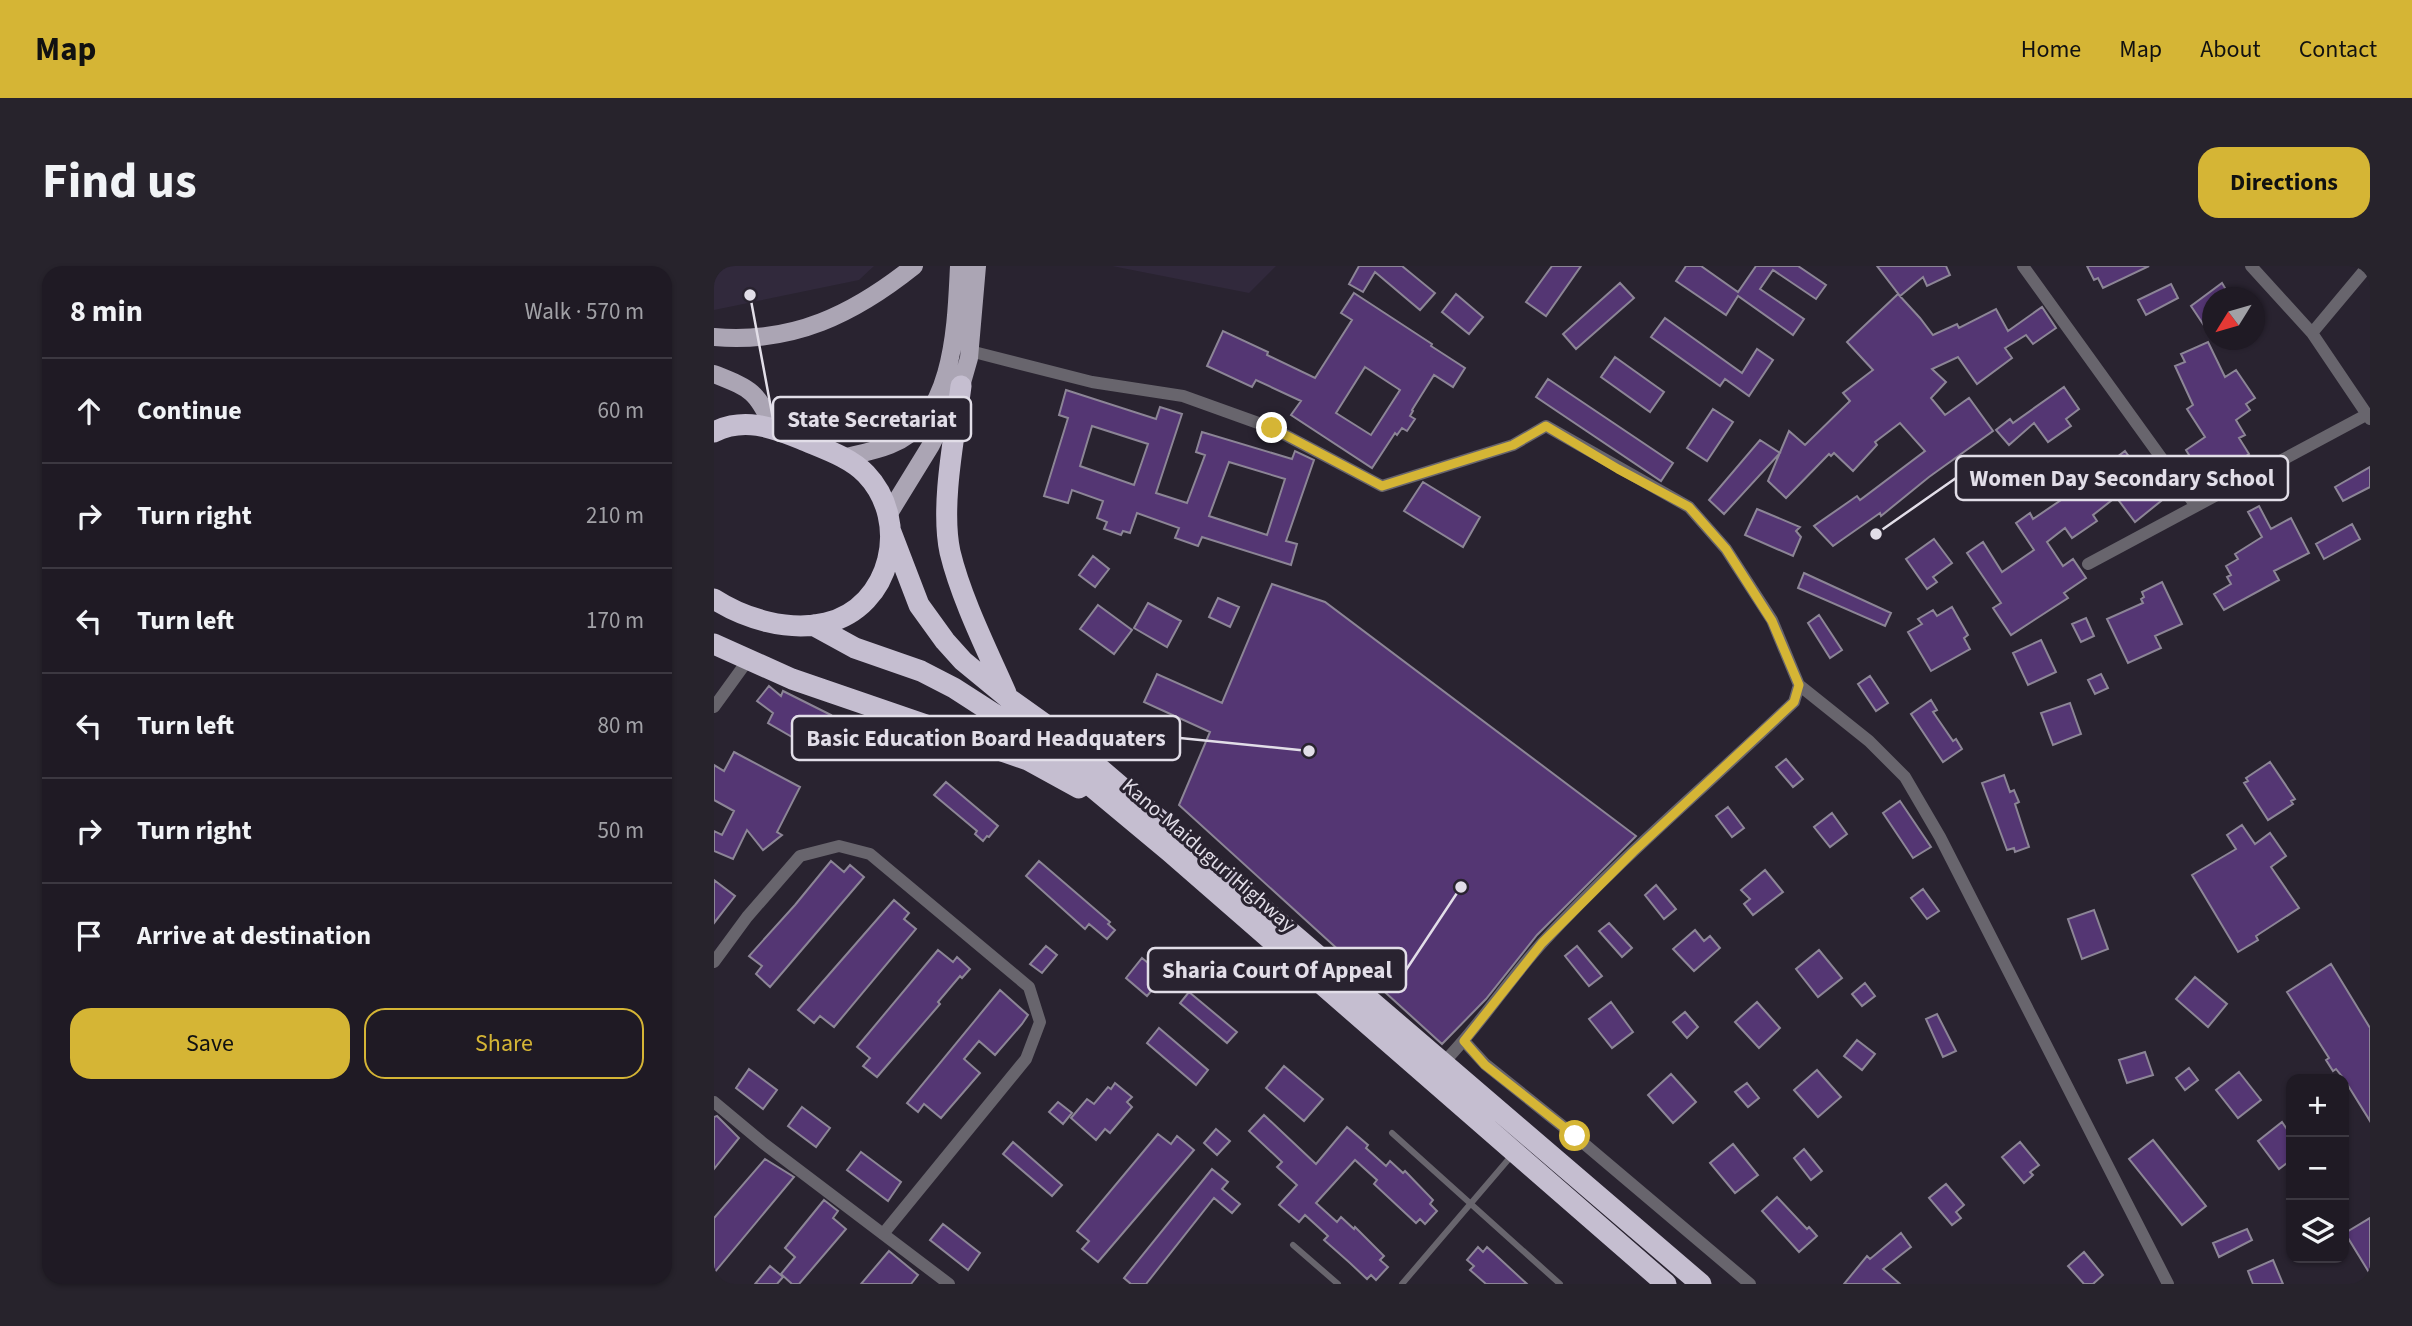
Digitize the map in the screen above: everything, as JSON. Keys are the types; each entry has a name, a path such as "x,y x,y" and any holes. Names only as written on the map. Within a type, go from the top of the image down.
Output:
{"highway":[{"path":"961,386 951,467 948,513 950,551 1008,698"},
{"path":"714,432 737,425 773,427"},
{"name":"Kano-Maiduguri Highway","path":"773,427 842,458 864,472 877,487 919,605 963,661 1008,698 1063,737 1701,1284"},
{"path":"714,599 752,618 778,624 828,623 847,614 872,593 887,565 889,524"},
{"name":"Kano-Maiduguri Highway","path":"813,625 872,655 921,671 1024,733 1119,810 1666,1284"},
{"path":"714,644 792,679 1028,760 1119,810"}],"main road":[{"path":"714,337 761,337 828,322 869,299 914,266"},
{"path":"842,458 891,445 925,418 930,410 944,377 952,347 958,266"},
{"path":"889,524 961,386 970,351 978,266"},
{"path":"714,374 751,391 761,402 773,427"}],"street":[{"path":"2024,266 2196,506"},
{"path":"2088,564 2368,417 2312,333 2251,266"},
{"path":"2312,333 2368,266"},
{"path":"970,351 1092,382 1184,396 1272,428 1382,486 1513,445 1546,426 1689,507 1726,549 1772,621 1799,685 1869,741 1905,777 1940,837 2168,1284"},
{"path":"714,707 748,660"},
{"path":"1442,1064 1464,1041 1542,943 1633,852 1794,702 1799,685"},
{"path":"714,962 747,916 800,856 839,846 870,854 1029,987 1040,1022 1026,1059 883,1234"},
{"path":"1464,1041 1485,1065 1575,1136 1750,1284"},
{"path":"714,1102 763,1143 949,1284"}],"lane":[{"path":"1392,1133 1560,1284"},
{"path":"1402,1284 1472,1205 1514,1152"},
{"path":"1293,1245 1338,1284"}],"shaded area":[{"path":"714,266 874,266 859,280 714,310"},
{"path":"1112,266 1276,266 1249,293"}],"building":[{"path":"1359,266 1402,266 1435,293 1420,310 1375,272 1363,292 1349,284"},
{"path":"1552,266 1581,266 1546,316 1526,302"},
{"path":"1686,266 1701,266 1738,292 1756,266 1798,266 1826,285 1816,299 1773,270 1760,289 1804,319 1793,335 1738,296 1726,315 1676,281"},
{"path":"1877,266 1946,266 1950,275 1927,286 1923,277 1900,296"},
{"path":"2087,266 2149,266 2103,288 2098,278 2094,280"},
{"path":"1620,283 1634,298 1576,349 1563,334"},
{"path":"2171,284 2178,298 2146,315 2138,300"},
{"path":"1354,293 1465,368 1453,387 1434,375 1412,410 1410,416 1415,419 1407,431 1402,428 1397,435 1395,433 1372,468 1291,415 1301,401 1256,380 1252,387 1207,366 1223,331 1315,378 1352,320 1341,313","holes":["1365,367 1400,390 1371,435 1336,413"]},
{"path":"1456,294 1483,317 1469,334 1442,312"},
{"path":"1898,294 1933,335 1957,324 1959,328 1996,309 2008,331 2042,307 2056,328 2033,344 2026,335 2005,348 2012,358 1977,384 1958,357 1932,369 1946,382 1931,398 1945,415 1969,398 1993,431 1881,516 1880,513 1833,546 1814,526 1857,496 1860,500 1925,451 1900,423 1875,442 1877,445 1853,471 1834,453 1831,456 1829,454 1786,498 1768,481 1789,431 1805,445 1850,401 1843,393 1873,370 1847,342"},
{"path":"2202,298 2202,322 2191,306"},
{"path":"1665,318 1742,373 1757,349 1773,360 1749,396 1725,379 1720,386 1651,337"},
{"path":"2202,345 2202,350 2212,350 2225,377 2236,370 2255,398 2246,404 2250,410 2236,420 2245,435 2239,438 2249,454 2216,476 2218,480 2208,486 2186,450 2205,437 2187,409 2193,405 2175,366 2185,362 2181,354"},
{"path":"1615,357 1664,392 1650,412 1601,377"},
{"path":"1548,379 1673,463 1661,481 1536,397"},
{"path":"2064,387 2079,409 2066,419 2071,426 2048,442 2034,423 2009,445 1996,430 2010,419 2013,423"},
{"path":"1066,390 1156,419 1160,407 1182,414 1156,493 1187,503 1205,455 1196,452 1202,432 1292,459 1295,451 1314,460 1286,541 1297,544 1291,565 1202,537 1198,546 1175,538 1179,528 1137,513 1130,533 1123,531 1121,535 1104,529 1107,522 1097,518 1103,501 1072,490 1068,503 1044,496 1068,418 1059,415","holes":["1092,426 1148,444 1134,485 1080,466","1229,462 1285,479 1267,535 1209,516"]},
{"path":"1713,409 1733,422 1707,461 1687,448"},
{"path":"1760,440 1780,453 1724,514 1709,500"},
{"path":"2125,451 2161,501 2135,522 2116,497 2093,515 2097,521 2072,538 2065,528 2047,542 2063,566 2073,559 2086,578 2064,593 2068,598 2011,635 1993,608 2001,603 1967,553 1983,542 2002,572 2034,550 2016,523 2030,513 2033,519 2098,475 2096,473"},
{"path":"2370,467 2370,487 2343,501 2335,487"},
{"path":"1423,482 1480,517 1463,547 1404,511"},
{"path":"2259,506 2271,529 2291,518 2309,553 2274,571 2279,580 2224,610 2214,594 2231,584 2227,577 2231,575 2226,566 2238,559 2235,554 2262,537 2248,512"},
{"path":"1757,509 1800,527 1796,531 1801,537 1793,556 1745,535"},
{"path":"2352,524 2360,539 2324,559 2316,544"},
{"path":"1934,539 1952,563 1933,577 1937,582 1927,589 1906,559"},
{"path":"1093,556 1109,569 1095,587 1079,575"},
{"path":"1804,573 1891,613 1885,626 1798,588"},
{"path":"2162,582 2182,624 2155,636 2161,648 2128,663 2107,619 2143,603 2142,592"},
{"path":"1272,584 1325,602 1636,836 1537,935 1486,999 1442,1044 1179,805 1210,732 1144,702 1157,674 1222,703"},
{"path":"1218,598 1239,607 1230,627 1209,617"},
{"path":"1148,603 1181,621 1167,647 1134,628"},
{"path":"1098,605 1132,630 1114,654 1080,629"},
{"path":"1952,607 1968,635 1964,638 1970,649 1931,671 1908,632 1922,624 1918,619 1933,610 1937,616"},
{"path":"1819,615 1842,650 1830,658 1808,623"},
{"path":"2086,618 2094,636 2081,642 2072,624"},
{"path":"2041,640 2056,672 2028,685 2013,653"},
{"path":"2101,674 2108,688 2095,694 2088,680"},
{"path":"1870,676 1888,703 1876,711 1858,684"},
{"path":"769,686 781,696 783,691 831,715 811,748 768,723 773,713 757,701"},
{"path":"1931,700 1937,710 1933,712 1953,741 1956,739 1962,749 1943,762 1911,714"},
{"path":"2070,703 2081,734 2053,745 2041,713"},
{"path":"734,752 800,787 777,832 782,835 763,850 747,830 733,859 714,851 714,831 722,835 734,811 714,800 714,765 724,771"},
{"path":"1786,759 1803,779 1793,787 1776,767"},
{"path":"2270,762 2295,799 2291,801 2293,804 2268,820 2244,783 2248,781 2246,778"},
{"path":"2004,775 2010,792 2014,790 2019,802 2015,804 2029,847 2015,852 2014,848 2007,850 1982,783"},
{"path":"946,782 998,826 989,837 983,841 975,834 977,831 934,795"},
{"path":"1900,801 1931,847 1913,858 1883,813"},
{"path":"1728,807 1744,828 1732,837 1716,816"},
{"path":"1832,813 1847,834 1830,847 1814,827"},
{"path":"2242,825 2255,844 2270,833 2286,856 2271,867 2299,908 2256,936 2258,940 2238,952 2192,875 2236,849 2227,835"},
{"path":"831,861 844,872 850,865 864,877 770,987 756,974 762,966 749,956"},
{"path":"1039,861 1110,922 1108,924 1115,930 1107,939 1089,924 1085,929 1026,876"},
{"path":"1765,870 1783,892 1753,915 1744,904 1750,899 1741,890"},
{"path":"714,880 735,896 714,923"},
{"path":"1656,885 1676,909 1664,919 1645,895"},
{"path":"1923,889 1939,911 1927,919 1911,898"},
{"path":"894,900 909,913 904,919 916,929 834,1027 820,1016 814,1023 798,1010"},
{"path":"2094,910 2108,949 2082,959 2068,919"},
{"path":"1609,923 1632,948 1622,957 1599,931"},
{"path":"1695,930 1704,941 1710,936 1720,948 1694,971 1673,949"},
{"path":"1046,946 1057,955 1042,973 1030,964"},
{"path":"1577,946 1602,976 1589,986 1565,956"},
{"path":"938,950 953,962 957,957 970,969 962,978 960,976 938,1002 940,1004 877,1077 863,1066 870,1058 857,1047"},
{"path":"1819,950 1842,978 1818,997 1796,969"},
{"path":"1142,958 1164,976 1147,996 1126,978"},
{"path":"2331,964 2370,1028 2370,1121 2349,1087 2349,1074 2340,1074 2336,1069 2333,1071 2326,1060 2329,1058 2287,992"},
{"path":"2195,977 2227,1004 2208,1027 2176,999"},
{"path":"1865,983 1875,996 1862,1006 1852,994"},
{"path":"1000,990 1028,1015 1022,1024 995,1055 979,1041 964,1059 980,1073 941,1118 924,1104 918,1112 907,1103"},
{"path":"1189,992 1237,1032 1227,1043 1180,1003"},
{"path":"1611,1002 1633,1032 1612,1048 1589,1019"},
{"path":"1757,1002 1780,1028 1759,1048 1735,1022"},
{"path":"1685,1012 1698,1027 1687,1038 1673,1022"},
{"path":"1937,1014 1956,1051 1943,1057 1926,1019"},
{"path":"1159,1028 1208,1070 1196,1085 1147,1043"},
{"path":"1857,1040 1875,1054 1862,1070 1844,1056"},
{"path":"2145,1052 2153,1075 2127,1083 2119,1060"},
{"path":"1284,1066 1323,1099 1304,1121 1266,1088"},
{"path":"2189,1068 2198,1080 2185,1090 2176,1078"},
{"path":"749,1069 777,1090 763,1109 736,1088"},
{"path":"1817,1070 1841,1097 1818,1117 1794,1090"},
{"path":"2239,1072 2261,1100 2238,1118 2216,1090"},
{"path":"1671,1074 1696,1102 1673,1123 1648,1095"},
{"path":"1115,1083 1132,1097 1127,1102 1132,1107 1110,1133 1105,1129 1096,1140 1071,1118 1087,1099 1094,1104 1108,1087 1111,1089"},
{"path":"1747,1083 1759,1098 1748,1107 1735,1092"},
{"path":"1058,1102 1072,1113 1063,1124 1049,1112"},
{"path":"802,1107 830,1128 816,1147 788,1126"},
{"path":"1264,1115 1316,1164 1347,1127 1368,1145 1366,1148 1386,1166 1390,1161 1403,1173 1405,1171 1433,1200 1430,1204 1437,1211 1425,1224 1420,1219 1416,1223 1374,1184 1377,1180 1355,1160 1316,1203 1337,1222 1341,1217 1354,1229 1355,1227 1384,1256 1380,1260 1388,1267 1376,1280 1371,1275 1367,1279 1324,1240 1328,1236 1305,1215 1299,1222 1279,1205 1297,1185 1277,1167 1282,1162 1249,1131"},
{"path":"717,1116 739,1138 714,1169 714,1117"},
{"path":"2282,1122 2286,1128 2286,1164 2279,1169 2258,1141"},
{"path":"1216,1129 1230,1141 1217,1155 1204,1143"},
{"path":"1158,1134 1171,1144 1177,1136 1194,1150 1098,1262 1082,1249 1089,1241 1077,1231"},
{"path":"2153,1140 2206,1206 2182,1225 2129,1159"},
{"path":"1013,1142 1062,1185 1052,1196 1003,1154"},
{"path":"2020,1142 2039,1165 2030,1172 2033,1175 2024,1183 2002,1157"},
{"path":"1733,1144 1758,1175 1735,1193 1710,1163"},
{"path":"1804,1149 1822,1171 1811,1180 1794,1158"},
{"path":"861,1152 901,1182 888,1201 847,1170"},
{"path":"765,1159 794,1177 714,1273 714,1218"},
{"path":"1212,1169 1228,1182 1222,1189 1240,1204 1232,1213 1214,1198 1146,1284 1131,1284 1124,1278"},
{"path":"1946,1184 1964,1205 1956,1212 1961,1218 1952,1225 1929,1198"},
{"path":"1777,1197 1817,1236 1799,1252 1762,1211"},
{"path":"824,1200 838,1211 833,1218 846,1229 799,1284 792,1284 781,1274 795,1257 785,1248"},
{"path":"2370,1218 2370,1274 2349,1240 2349,1231"},
{"path":"943,1224 980,1253 968,1270 930,1240"},
{"path":"2247,1229 2252,1240 2219,1257 2213,1243"},
{"path":"1901,1233 1911,1247 1883,1269 1900,1284 1844,1284 1867,1256 1870,1259"},
{"path":"1478,1247 1483,1252 1487,1247 1527,1284 1486,1284 1470,1270 1474,1266 1467,1260"},
{"path":"889,1251 918,1275 911,1284 861,1284"},
{"path":"2084,1252 2103,1275 2093,1284 2084,1284 2068,1266"},
{"path":"2273,1260 2283,1284 2253,1284 2248,1271"},
{"path":"770,1266 783,1277 777,1284 755,1284"}],"place":[{"name":"State Secretariat","path":"750,295"},
{"name":"Women Day Secondary School","path":"1876,534"},
{"name":"Basic Education Board Headquaters","path":"1309,751"},
{"name":"Sharia Court Of Appeal","path":"1461,887"}],"route":[{"path":"1272,428 1382,486 1513,445 1546,426 1689,507 1726,549 1772,621 1799,685 1794,702 1633,852 1542,943 1464,1041 1485,1065 1575,1136"}]}
